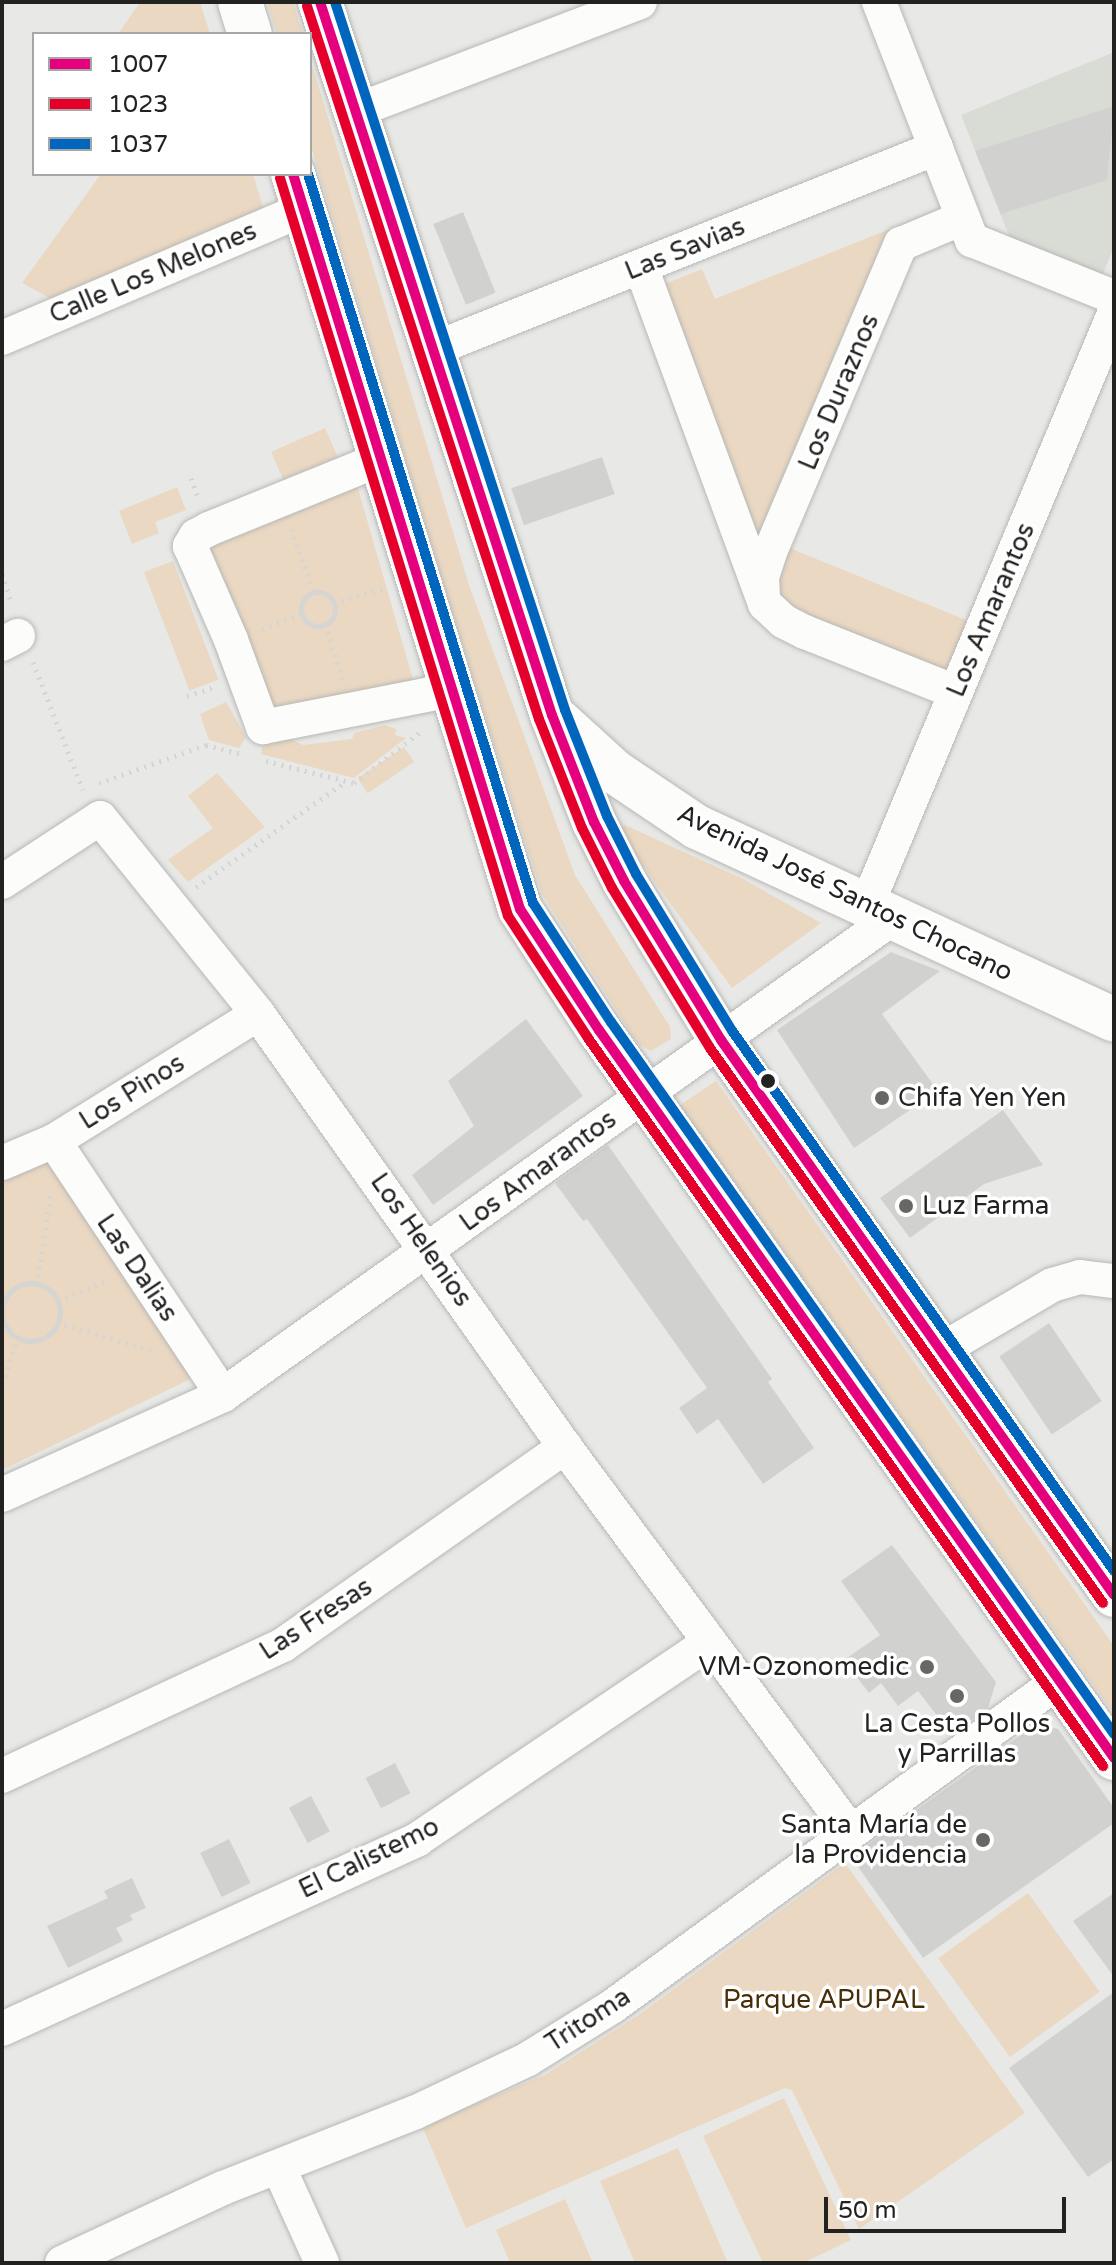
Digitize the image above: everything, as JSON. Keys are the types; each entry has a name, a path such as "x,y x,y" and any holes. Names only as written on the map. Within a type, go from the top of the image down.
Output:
{"main road":[{"path":"240,2 249,32"},
{"path":"320,2 552,715 594,822 624,881 721,1040 943,1349 1114,1595"},
{"path":"298,192 520,909 552,962 644,1095 1114,1758"},
{"name":"Avenida José Santos Chocano","path":"552,715 615,772 697,827 881,911 1110,1008"}],"street":[{"path":"355,111 640,2"},
{"path":"879,2 972,240 1114,297"},
{"name":"Las Savias","path":"434,349 936,148"},
{"name":"Calle Los Melones","path":"2,338 298,192"},
{"name":"Los Duraznos","path":"765,604 762,577 770,552 901,244 963,218"},
{"path":"641,267 765,604 783,621 805,632 956,692"},
{"name":"Los Amarantos","path":"2,1495 223,1395 721,1040 881,911 956,692 1114,314"},
{"path":"381,459 209,529 191,540 190,546 231,640 263,727 353,711 456,704"},
{"path":"2,882 100,818"},
{"name":"Los Helenios","path":"100,818 258,1014 428,1249 565,1447 851,1832"},
{"name":"Los Pinos","path":"2,1163 54,1141 258,1014"},
{"name":"Las Dalias","path":"54,1141 223,1395"},
{"path":"943,1349 1052,1285 1080,1277 1114,1281"},
{"name":"Las Fresas","path":"2,1776 283,1645 565,1447"},
{"name":"El Calistemo","path":"2,2029 418,1839 710,1642"},
{"name":"Tritoma","path":"62,2263 223,2188 416,2112 528,2059 613,2006 1059,1681"},
{"path":"279,2168 322,2263"}],"path":[{"path":"282,501 314,593"},
{"path":"334,603 417,579"},
{"path":"314,593 327,595 334,603 334,614 325,624 311,625 302,614 303,601 314,593"},
{"path":"231,640 302,614"},
{"path":"325,624 353,711"},
{"path":"16,642 82,789 100,818"},
{"path":"82,789 206,745 354,783 456,704"},
{"path":"189,892 346,781"},
{"path":"37,1285 53,1181"},
{"path":"58,1301 137,1268"},
{"path":"20,1286 46,1288 58,1301 54,1330 38,1341 18,1338 3,1325 4,1298 20,1286"},
{"path":"57,1322 204,1366"},
{"path":"2,1384 18,1338"}],"shaded area":[{"path":"1114,52 1114,247 1100,281 1011,241 961,115"}],"green space":[{"path":"140,2 200,2 209,32 119,32"},
{"path":"267,2 293,2 302,32 276,32"},
{"path":"312,65 469,585 575,875 670,1027 671,1039 651,1051 638,1044 542,894 448,598 312,150"},
{"path":"100,176 254,176 265,214 59,303 22,283"},
{"path":"957,202 901,244 775,542 983,627 956,692 783,621 650,290 702,269 715,299"},
{"path":"325,428 340,461 286,485 271,452"},
{"path":"353,471 418,697 263,727 191,540"},
{"path":"177,487 186,510 155,522 159,533 132,544 119,511"},
{"path":"173,561 219,680 190,691 144,572"},
{"path":"226,702 246,737 239,748 209,740 200,714"},
{"path":"385,725 396,729 395,735 406,738 354,778 261,754 264,739 286,737 303,745 352,739 354,733"},
{"path":"404,747 414,762 368,793 358,778"},
{"path":"217,773 265,827 188,882 168,860 213,828 188,796"},
{"path":"625,825 743,879 821,923 732,988 617,830"},
{"path":"716,1081 1114,1646 1114,1714 680,1105"},
{"path":"52,1151 203,1373 2,1470 2,1173"},
{"name":"Parque APUPAL","path":"845,1863 1025,2113 859,2229 792,2090 785,2088 466,2228 422,2126 545,2075 636,2017"},
{"path":"1028,1893 1100,1992 1010,2057 938,1958"},
{"path":"784,2098 851,2240 803,2263 763,2263 703,2136"},
{"path":"678,2148 728,2263 635,2263 600,2181"},
{"path":"565,2199 593,2263 510,2263 496,2230"}],"building":[{"path":"1114,106 1107,180 1001,214 975,151"},
{"path":"463,212 496,293 466,305 433,224"},
{"path":"602,457 615,494 524,525 511,488"},
{"path":"891,952 940,971 882,1014 938,1091 854,1148 777,1030"},
{"path":"526,1019 583,1096 433,1205 412,1175 474,1126 448,1081"},
{"path":"1003,1110 1043,1165 984,1184 910,1238 880,1198"},
{"path":"608,1145 772,1379 768,1382 814,1448 763,1484 718,1419 697,1434 679,1408 707,1388 587,1219 583,1221 555,1183"},
{"path":"1049,1323 1102,1401 1052,1434 999,1357"},
{"path":"892,1545 996,1682 988,1708 952,1735 918,1691 898,1706 881,1683 869,1693 844,1660 880,1635 841,1581"},
{"name":"Santa María de la Providencia","path":"1038,1723 1058,1729 1114,1808 1114,1823 923,1958 851,1857"},
{"path":"395,1763 410,1793 381,1808 366,1778"},
{"path":"311,1796 330,1831 308,1843 289,1808"},
{"path":"229,1839 250,1883 222,1897 200,1853"},
{"path":"132,1878 146,1908 130,1915 133,1920 116,1928 123,1941 68,1968 47,1926 108,1898 104,1891"},
{"path":"1114,1893 1114,1977 1073,1921"},
{"path":"1114,1992 1114,2159 1088,2177 1009,2068"}],"transit line":[{"name":"1007","path":"320,2 552,715 594,822 624,881 721,1040 1114,1595"},
{"name":"1037","path":"335,2 565,710 607,816 636,874 733,1032 1114,1571"},
{"name":"1023","path":"307,6 539,719 582,828 612,888 710,1048 1103,1603"},
{"name":"1007","path":"294,176 520,909 599,1030 1114,1758"},
{"name":"1037","path":"309,176 533,903 611,1022 1114,1734"},
{"name":"1023","path":"280,178 508,916 588,1038 1103,1766"}],"place":[{"name":"Chifa Yen Yen","path":"882,1098"},
{"name":"Luz Farma","path":"906,1206"},
{"name":"VM-Ozonomedic","path":"927,1667"},
{"name":"La Cesta Pollos y Parrillas","path":"957,1696"},
{"name":"Santa María de la Providencia","path":"983,1840"}]}
